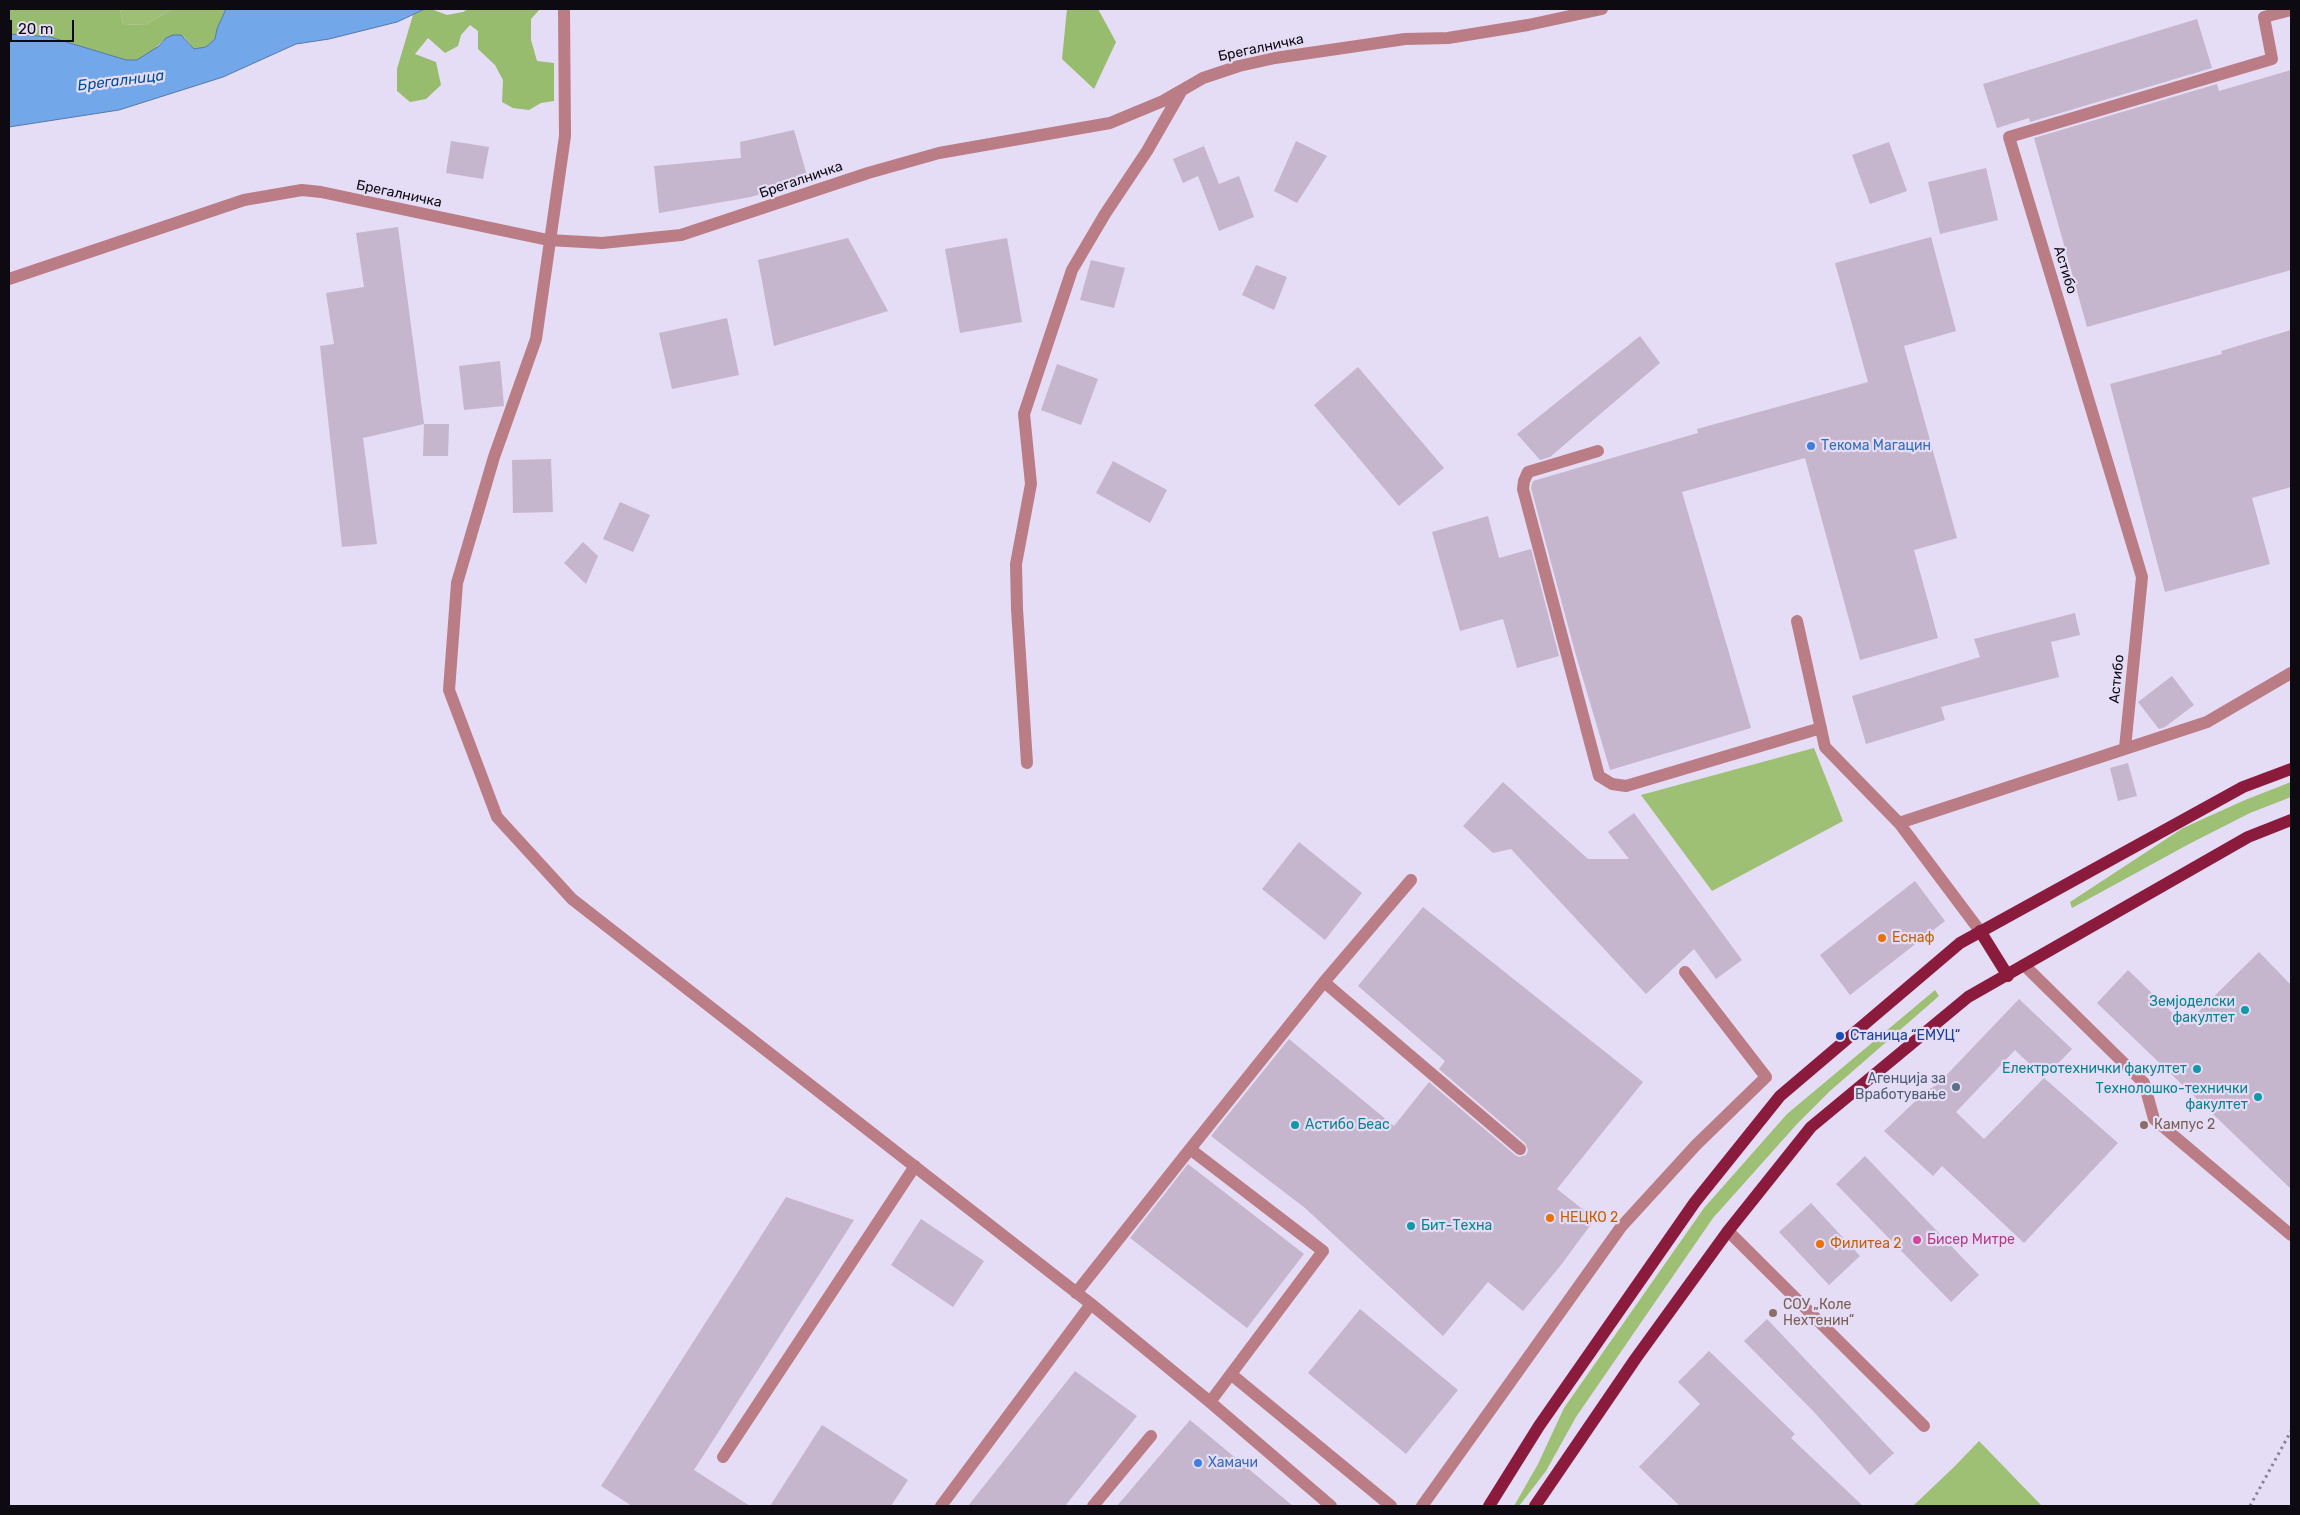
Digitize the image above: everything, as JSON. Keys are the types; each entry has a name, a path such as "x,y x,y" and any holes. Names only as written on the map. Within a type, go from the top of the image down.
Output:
{"main road":[{"path":"1489,1506 1539,1426 1695,1202 1780,1096 1960,943 2243,787 2291,769"},
{"path":"1535,1506 1636,1358 1728,1230 1811,1127 1968,997 2008,976 2248,837 2291,820"},
{"path":"1980,932 2008,976"}],"street":[{"path":"564,9 565,136 548,240 536,338 494,458 457,583 450,690 498,817 572,899 1076,1292 1210,1402 1331,1506"},
{"name":"Брегалничка","path":"9,279 244,200 302,190 321,192 548,240 602,243 681,235 868,172 939,153 1110,123 1163,101 1183,88 1222,71 1275,58 1405,39 1448,38 1528,25 1602,9"},
{"name":"Астибо","path":"2125,748 2142,577 2009,137 2272,59 2264,17 2291,10"},
{"path":"1027,764 1016,591 1016,564 1031,484 1024,414 1072,270 1105,214 1147,151 1183,88"},
{"path":"1598,451 1528,472 1522,489 1599,776 1612,784 1626,786 1821,728"},
{"path":"1797,621 1825,747 1898,823 1980,932"},
{"path":"1898,823 2207,722 2291,673"},
{"path":"1076,1292 1324,982 1411,880"},
{"path":"2024,965 2144,1083 2154,1119 2291,1235"},
{"path":"1422,1506 1621,1227 1696,1145 1766,1077 1685,972"},
{"path":"1324,982 1520,1148"},
{"path":"1190,1149 1323,1251 1210,1402"},
{"path":"723,1457 915,1166"},
{"path":"1728,1230 1924,1426"},
{"path":"941,1506 1091,1304"},
{"path":"1232,1375 1391,1506"},
{"path":"1093,1506 1151,1436"}],"path":[{"path":"2250,1506 2291,1431"}],"green space":[{"path":"9,9 120,9 123,24 145,25 172,9 226,9 217,29 215,39 206,47 194,49 184,37 166,38 148,55 137,60 126,60 50,37 9,34"},
{"path":"120,9 172,9 145,25 123,24"},
{"path":"425,9 431,9 447,15 463,12 468,9 540,9 531,19 531,40 537,61 554,63 554,101 541,103 529,110 513,108 502,102 503,80 495,65 478,49 478,31 470,25 461,35 458,46 445,53 428,38 415,54 436,62 441,85 426,99 410,102 397,91 397,69 413,15"},
{"path":"1067,9 1098,9 1116,42 1094,89 1062,59"},
{"path":"1814,748 1843,821 1712,891 1641,795"},
{"path":"2291,782 2291,797 2250,813 2072,908 2070,902 2183,828"},
{"path":"1935,990 1939,996 1830,1091 1797,1124 1713,1218 1576,1417 1546,1471 1519,1506 1514,1506 1538,1464 1564,1408 1704,1208 1787,1114"},
{"path":"1979,1441 2042,1506 1913,1506 1955,1466"}],"water":[{"name":"Брегалница","path":"226,9 425,9 397,22 329,39 296,44 223,77 119,110 9,127 9,34 50,37 126,60 137,60 159,46 166,38 173,35 181,35 194,49 206,47 215,39 217,29"}],"building":[{"path":"2197,19 2212,68 2030,122 2029,118 1997,128 1983,84"},
{"path":"2291,70 2291,270 2087,327 2034,138 2217,84 2219,91"},
{"path":"794,130 808,179 751,197 659,213 654,166 741,158 740,142"},
{"path":"451,141 489,147 483,179 446,173"},
{"path":"1296,141 1327,156 1297,203 1274,191"},
{"path":"1889,142 1907,191 1870,204 1852,155"},
{"path":"1204,146 1219,184 1239,176 1254,217 1219,231 1198,176 1183,183 1173,159"},
{"path":"1986,168 1998,220 1940,234 1928,182"},
{"path":"398,227 424,424 363,438 377,544 342,547 320,346 334,344 326,293 364,287 356,233"},
{"path":"1931,237 1956,331 1904,346 1957,538 1914,550 1938,638 1860,660 1805,458 1682,492 1751,728 1610,770 1575,652 1531,488 1533,481 1698,433 1697,429 1868,382 1835,263"},
{"path":"848,238 888,311 774,346 758,260"},
{"path":"1007,238 1022,322 960,333 945,249"},
{"path":"1091,260 1125,268 1114,308 1080,300"},
{"path":"1256,265 1287,277 1274,310 1242,295"},
{"path":"727,318 739,375 672,389 659,333"},
{"path":"2291,330 2291,487 2252,498 2270,564 2165,592 2110,384 2222,354 2221,351"},
{"path":"1640,336 1660,363 1550,457 1540,460 1517,434"},
{"path":"500,361 504,406 464,410 459,366"},
{"path":"1057,364 1098,379 1081,425 1041,410"},
{"path":"1358,367 1444,468 1399,506 1314,405"},
{"path":"424,424 449,424 448,456 423,456"},
{"path":"551,459 553,512 513,513 512,460"},
{"path":"1113,461 1167,490 1150,523 1096,493"},
{"path":"620,502 650,515 633,552 603,539"},
{"path":"1488,516 1499,558 1531,549 1559,656 1517,668 1503,619 1460,631 1432,532"},
{"path":"583,542 598,556 586,584 564,563"},
{"path":"2075,613 2080,635 2051,642 2059,677 1941,707 1945,720 1866,744 1852,696 1980,657 1974,639"},
{"path":"2172,676 2194,705 2165,727 2159,729 2138,702"},
{"path":"2128,763 2137,796 2118,801 2110,768"},
{"path":"1503,782 1588,859 1629,859 1608,832 1634,813 1742,960 1716,979 1694,949 1646,994 1511,849 1493,853 1463,826"},
{"path":"1299,842 1362,893 1325,940 1262,889"},
{"name":"Еснаф","path":"1915,881 1945,921 1850,995 1820,955"},
{"path":"1423,907 1643,1082 1557,1189 1595,1219 1561,1265 1523,1311 1488,1282 1443,1336 1305,1208 1211,1136 1289,1039 1394,1126 1429,1082 1515,1155 1519,1157 1526,1155 1528,1150 1525,1143 1439,1069 1445,1061 1358,986"},
{"path":"2259,952 2291,985 2291,1189 2097,1003 2128,970 2185,1025"},
{"path":"2019,999 2072,1049 2044,1078 2118,1143 2024,1243 1942,1166 1933,1176 1884,1131 1927,1090 1937,1085","holes":["2015,1050 2044,1078 1984,1139 1956,1112"]},
{"name":"Бисер Митре","path":"1865,1156 1979,1275 1951,1302 1836,1184"},
{"path":"1188,1164 1304,1254 1247,1328 1130,1238"},
{"path":"786,1197 854,1220 694,1470 750,1506 632,1506 601,1486"},
{"name":"Филитеа 2","path":"1811,1203 1860,1256 1829,1285 1779,1232"},
{"path":"921,1219 984,1261 953,1307 891,1265"},
{"path":"1360,1309 1458,1390 1406,1454 1308,1373"},
{"path":"1767,1319 1894,1453 1870,1475 1815,1413 1744,1341"},
{"path":"1709,1351 1795,1434 1791,1438 1863,1506 1680,1506 1639,1467 1700,1404 1678,1382"},
{"path":"1075,1371 1137,1416 1065,1506 968,1506"},
{"name":"Хамачи","path":"1190,1420 1293,1506 1117,1506"},
{"path":"822,1425 908,1480 891,1506 770,1506"}],"place":[{"name":"Текома Магацин","path":"1811,446"},
{"name":"Еснаф","path":"1882,938"},
{"name":"Земјоделски факултет","path":"2245,1010"},
{"name":"Станица “ЕМУЦ“","path":"1840,1036"},
{"name":"Електротехнички факултет","path":"2197,1069"},
{"name":"Агенција за Вработување","path":"1956,1087"},
{"name":"Технолошко-технички факултет","path":"2258,1097"},
{"name":"Астибо Беас","path":"1295,1125"},
{"name":"Кампус 2","path":"2144,1125"},
{"name":"НЕЦКО 2","path":"1550,1218"},
{"name":"Бит-Техна","path":"1411,1226"},
{"name":"Бисер Митре","path":"1917,1240"},
{"name":"Филитеа 2","path":"1820,1244"},
{"name":"СОУ „Коле Нехтенин“","path":"1773,1313"},
{"name":"Хамачи","path":"1198,1463"}]}
